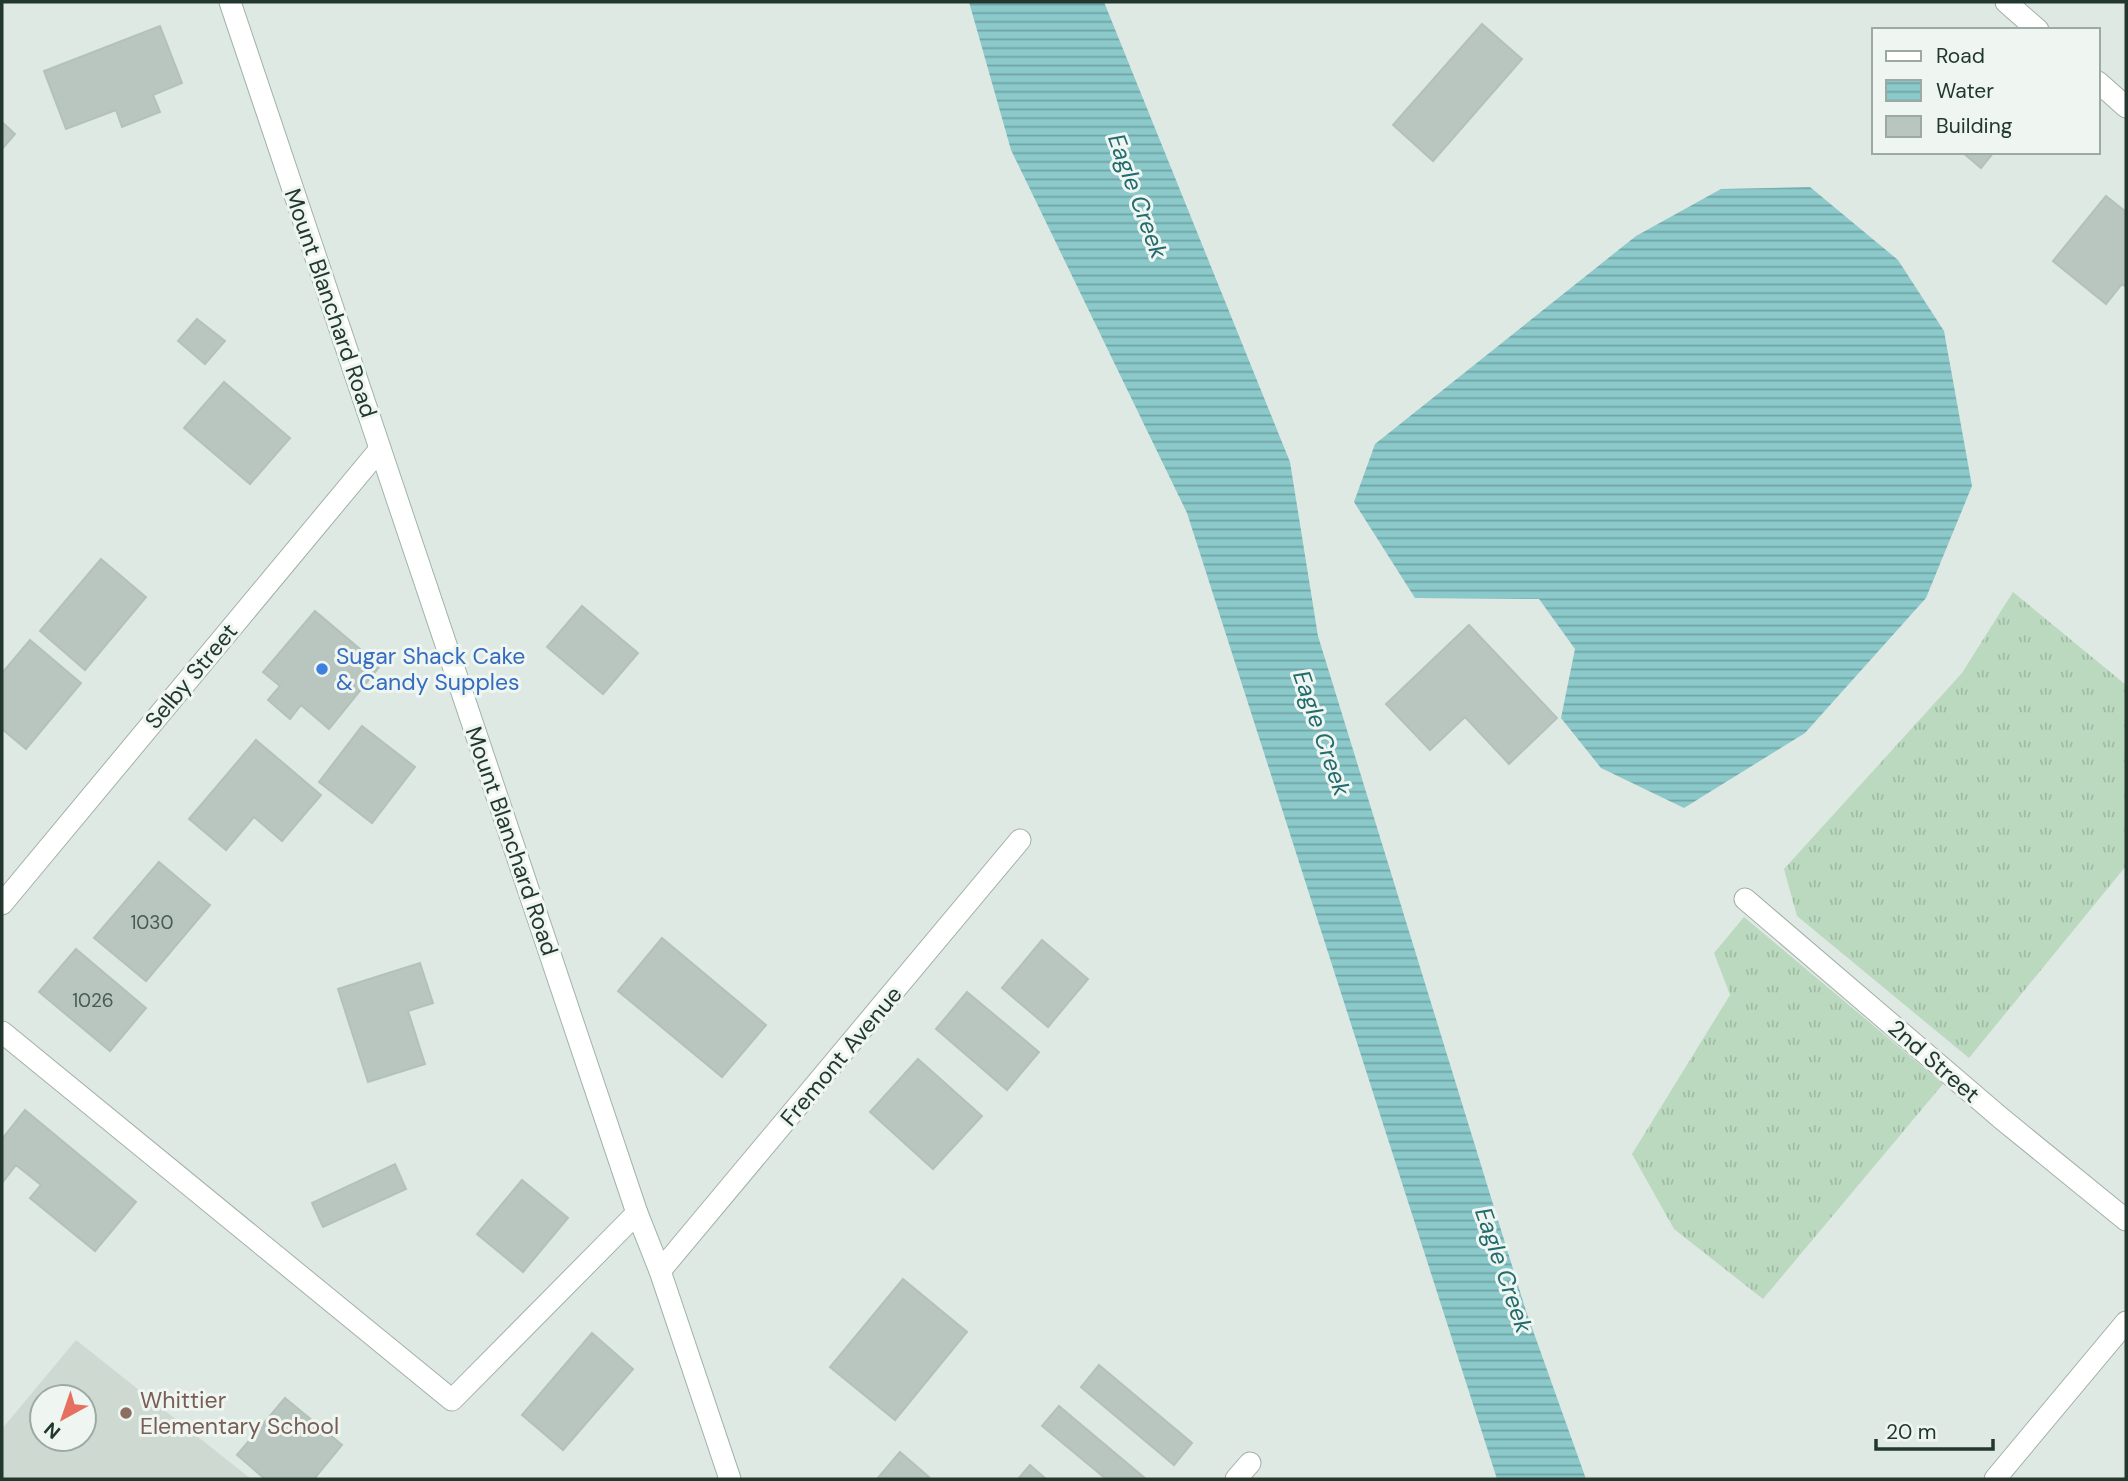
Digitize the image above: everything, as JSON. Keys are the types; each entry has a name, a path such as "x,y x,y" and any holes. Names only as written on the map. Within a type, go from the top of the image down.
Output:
{"street":[{"name":"Mount Blanchard Road","path":"230,2 637,1213 660,1271 730,1479"},
{"path":"2006,2 2036,28"},
{"path":"2100,84 2126,107"},
{"name":"Selby Street","path":"2,904 380,449"},
{"name":"Fremont Avenue","path":"660,1271 1020,840"},
{"name":"2nd Street","path":"1745,899 2011,1127 2126,1220"},
{"path":"2,1032 452,1400 637,1213"},
{"path":"1995,1479 2126,1322"},
{"path":"1236,1479 1250,1463"}],"shaded area":[{"name":"Whittier Elementary School","path":"76,1340 251,1479 2,1479 2,1429 28,1398 28,1453 98,1453 98,1383 40,1383"}],"green space":[{"path":"2013,592 2126,685 2126,866 1969,1058 1797,916 1784,869 1962,673"},
{"path":"1744,917 1943,1084 1763,1299 1674,1229 1632,1154 1730,995 1714,953"}],"water":[{"name":"Eagle Creek","path":"969,2 1104,2 1290,462 1318,636 1526,1311 1586,1479 1497,1479 1187,513 1011,150"},
{"path":"1810,187 1898,260 1944,331 1972,486 1926,598 1805,733 1684,808 1601,768 1561,718 1575,649 1539,599 1415,598 1354,502 1375,444 1636,236 1721,189"}],"building":[{"path":"1482,24 1522,59 1433,161 1393,125"},
{"path":"160,26 182,83 153,95 160,112 122,127 116,110 66,129 44,71"},
{"path":"2,122 15,134 2,149"},
{"path":"1964,154 1992,154 1981,168"},
{"path":"2106,196 2126,212 2126,287 2122,284 2106,304 2053,261"},
{"path":"197,319 225,341 205,364 178,341"},
{"path":"224,382 290,438 250,484 184,428"},
{"path":"101,559 146,597 85,670 40,631"},
{"path":"582,606 638,653 603,694 547,647"},
{"name":"Sugar Shack Cake & Candy Supples","path":"315,611 380,666 329,729 301,705 290,719 268,700 280,686 263,672"},
{"path":"1469,625 1557,718 1509,764 1465,717 1430,750 1386,704"},
{"path":"30,640 81,683 26,749 2,729 2,673"},
{"path":"362,726 415,767 372,823 319,782"},
{"path":"256,740 321,795 282,841 254,817 226,850 189,819"},
{"path":"159,862 210,905 146,981 94,938"},
{"path":"662,938 766,1025 722,1077 618,991"},
{"path":"1042,940 1088,979 1048,1027 1002,988"},
{"path":"76,949 146,1008 110,1051 39,992"},
{"path":"420,963 433,1003 408,1011 425,1064 368,1082 338,989"},
{"path":"967,992 1039,1052 1007,1090 936,1029"},
{"path":"918,1059 982,1116 933,1169 870,1112"},
{"path":"25,1110 136,1202 95,1251 30,1198 41,1185 16,1165 2,1183 2,1139"},
{"path":"395,1164 406,1189 323,1227 312,1203"},
{"path":"522,1180 568,1218 523,1272 477,1234"},
{"path":"903,1279 967,1332 895,1420 830,1367"},
{"path":"592,1333 633,1369 563,1450 522,1415"},
{"path":"1099,1365 1192,1443 1174,1465 1081,1387"},
{"path":"285,1398 342,1445 314,1479 265,1479 237,1455"},
{"path":"1059,1406 1146,1479 1106,1479 1042,1426"},
{"path":"900,1452 929,1477 877,1479"},
{"path":"1030,1465 1046,1479 1018,1479"}],"place":[{"name":"Sugar Shack Cake & Candy Supples","path":"322,669"},
{"name":"Whittier Elementary School","path":"126,1413"}]}
